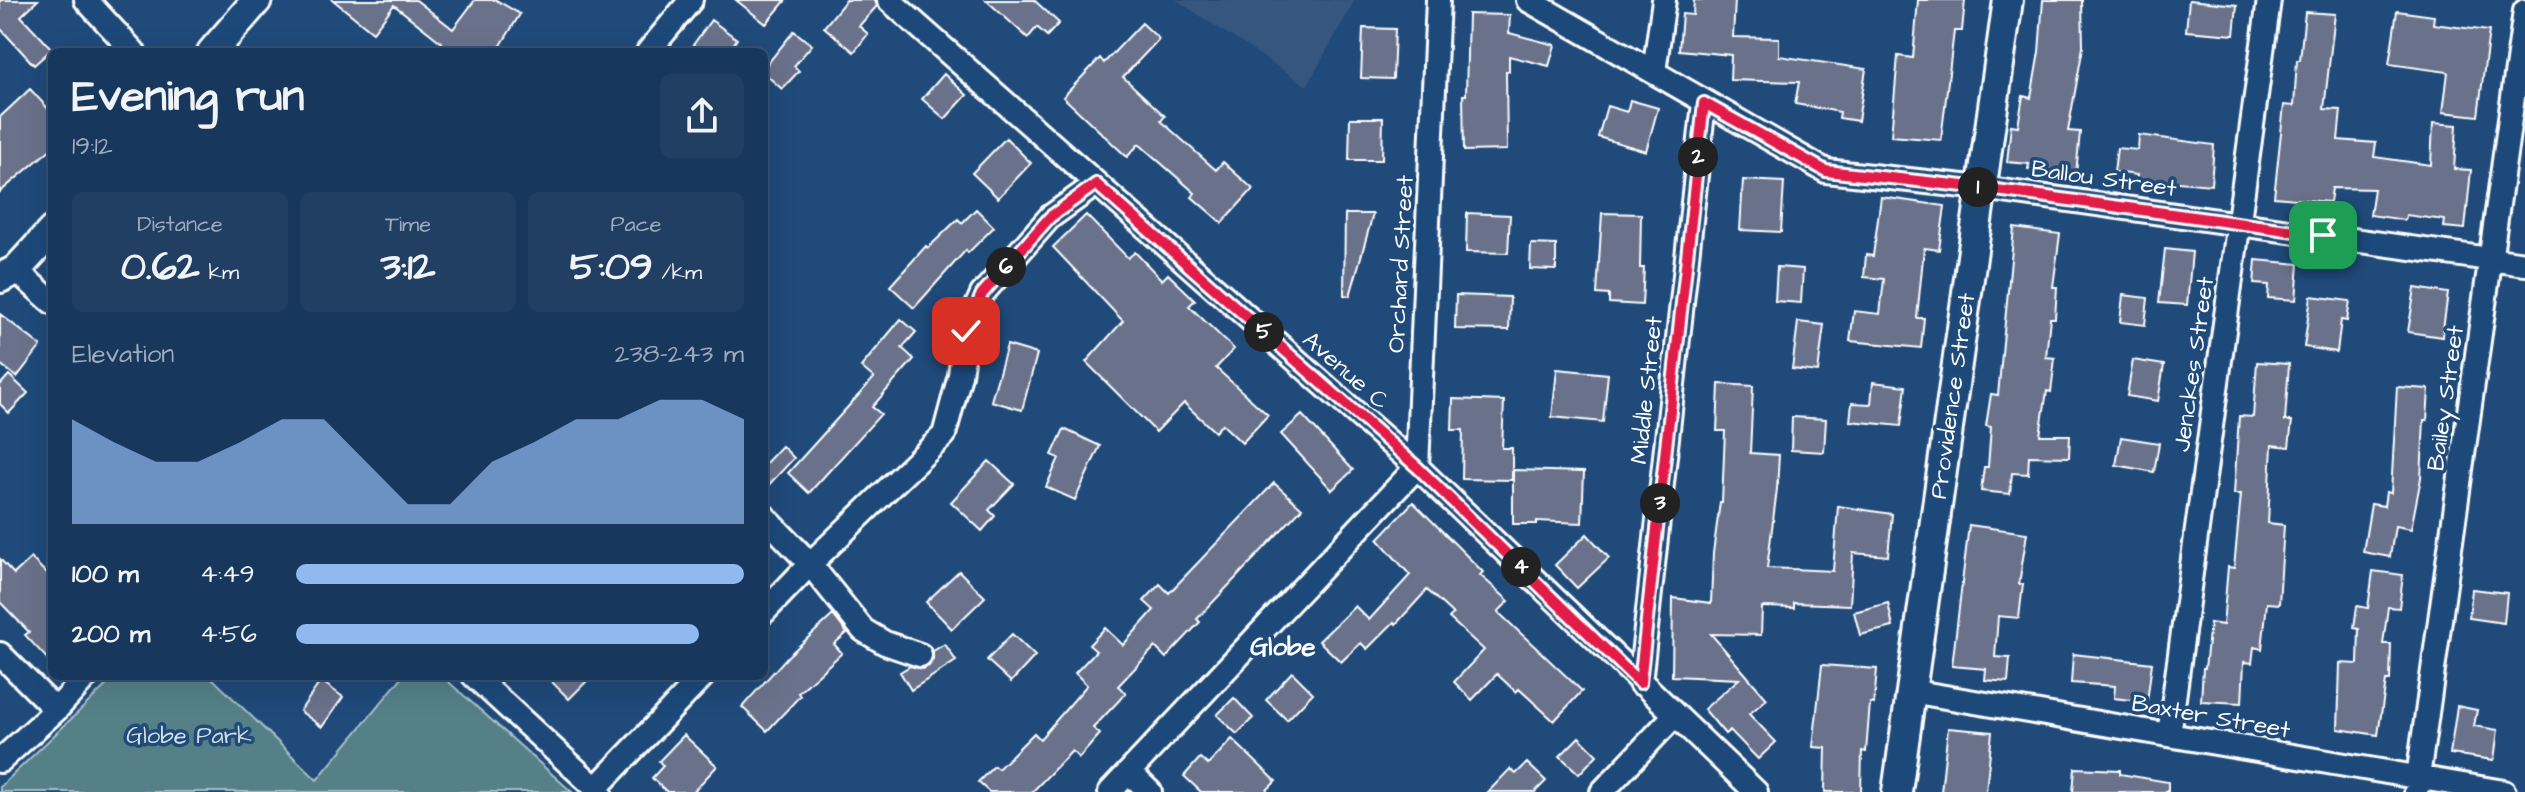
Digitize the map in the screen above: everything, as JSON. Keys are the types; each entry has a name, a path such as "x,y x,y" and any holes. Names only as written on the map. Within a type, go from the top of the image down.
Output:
{"main road":[{"path":"215,48 257,0"},
{"name":"Providence Street","path":"1897,792 2008,0"},
{"path":"8,274 48,235"}],"street":[{"path":"86,0 130,48"},
{"path":"651,48 691,0"},
{"name":"Avenue C","path":"889,0 1417,467 1756,792"},
{"name":"Orchard Street","path":"1417,467 1438,0"},
{"name":"Ballou Street","path":"1528,0 1826,171 1982,188 2525,264"},
{"path":"1654,72 1664,0"},
{"name":"Jenckes Street","path":"2169,735 2269,0"},
{"name":"Bailey Street","path":"2417,785 2525,11"},
{"name":"Middle Street","path":"1640,683 1704,103"},
{"path":"768,608 944,435 960,375 966,331 982,294 1050,217 1096,184"},
{"path":"8,274 48,299"},
{"path":"1110,792 1417,467"},
{"path":"768,520 810,564 863,630 885,643 920,655"},
{"path":"0,654 56,710"},
{"path":"0,761 56,710 83,680"},
{"path":"478,680 598,790 699,680"},
{"name":"Baxter Street","path":"1910,691 2169,735 2417,785 2504,792"},
{"path":"1602,792 1674,716"},
{"path":"1129,772 1150,792"}],"shaded area":[{"path":"1176,0 1355,0 1307,86"}],"green space":[{"name":"Globe Park","path":"112,680 214,680 317,780 400,680 446,680 572,792 0,792 0,787"}],"building":[{"path":"0,0 38,0 21,16 51,48 34,65 0,28"},
{"path":"333,0 416,0 453,29 475,0 496,0 520,14 499,48 438,48 442,43 394,5 373,32"},
{"path":"736,0 786,0 766,24"},
{"path":"846,0 875,0 877,6 859,26 868,34 854,52 824,27"},
{"path":"986,0 1034,0 1059,23 1047,36 1037,27 1028,38"},
{"path":"1694,0 1735,0 1733,37 1779,38 1779,56 1866,69 1858,121 1839,118 1840,112 1795,104 1799,82 1730,80 1731,55 1679,50 1682,14 1693,15"},
{"path":"1918,0 1965,0 1962,31 1954,31 1941,140 1891,136 1898,56 1913,58"},
{"path":"2043,0 2082,0 2083,47 2068,131 2080,132 2076,174 2028,169 2029,164 2007,162 2011,125 2018,126 2023,96 2031,98"},
{"path":"2189,0 2237,5 2234,35 2186,31"},
{"path":"2397,11 2434,16 2433,24 2489,31 2478,116 2443,112 2448,72 2389,64"},
{"path":"2305,12 2335,14 2324,109 2341,110 2338,140 2376,143 2374,157 2431,165 2433,123 2457,125 2454,169 2471,170 2465,229 2444,227 2445,220 2406,215 2405,220 2370,215 2374,189 2332,188 2330,202 2274,197 2284,105 2294,106"},
{"path":"1468,14 1510,15 1509,33 1555,45 1549,66 1509,56 1509,71 1506,71 1507,150 1464,151 1463,95 1466,95"},
{"path":"711,20 737,39 731,48 691,48"},
{"path":"1142,23 1159,39 1123,77 1165,116 1161,121 1216,170 1223,162 1253,189 1222,223 1192,197 1195,193 1139,144 1127,157 1063,97 1100,58 1104,63"},
{"path":"1363,28 1395,29 1393,79 1361,78"},
{"path":"794,31 812,45 794,66 799,71 782,89 768,77 768,63"},
{"path":"944,74 967,95 945,119 922,99"},
{"path":"30,89 48,109 48,151 0,192 0,117"},
{"path":"1630,100 1658,108 1646,151 1598,137 1607,106 1627,112"},
{"path":"1350,118 1383,118 1382,160 1349,160"},
{"path":"2139,135 2214,145 2211,185 2167,181 2166,188 2136,184 2137,175 2114,172 2117,148 2138,150"},
{"path":"1006,138 1031,163 998,198 972,173"},
{"path":"1743,180 1784,182 1781,232 1740,230"},
{"path":"1881,197 1945,206 1939,250 1924,248 1917,318 1924,318 1921,348 1850,341 1854,311 1880,314 1884,279 1864,277 1866,255 1873,256"},
{"path":"976,209 994,227 968,253 966,250 914,308 890,286 926,246 928,248 958,219 962,223"},
{"path":"1467,213 1510,215 1508,253 1466,252"},
{"path":"1602,213 1641,214 1640,268 1644,268 1642,305 1609,303 1609,295 1597,294"},
{"path":"1345,214 1373,214 1350,296 1344,295"},
{"path":"1086,215 1128,258 1135,252 1162,280 1168,274 1195,300 1189,306 1234,349 1216,368 1268,415 1242,443 1222,424 1215,432 1184,403 1156,432 1086,362 1123,321 1053,247"},
{"path":"2014,228 2060,234 2053,287 2057,287 2055,318 2050,318 2046,357 2055,358 2051,392 2047,391 2040,435 2070,435 2069,457 2029,456 2028,474 2012,473 2010,494 1981,491 1984,467 1988,467 1991,427 1986,426 1991,394 1998,395"},
{"path":"1531,244 1556,245 1556,270 1530,269"},
{"path":"2165,249 2192,252 2187,305 2159,303"},
{"path":"2256,260 2299,264 2296,300 2268,298 2269,285 2254,284"},
{"path":"1777,267 1803,269 1801,303 1775,301"},
{"path":"2415,288 2448,293 2442,337 2408,332"},
{"path":"1456,295 1510,297 1509,330 1455,329"},
{"path":"2123,295 2148,298 2145,325 2120,322"},
{"path":"2311,296 2350,301 2347,321 2341,320 2337,352 2304,347"},
{"path":"0,314 41,346 17,377 0,364"},
{"path":"901,319 916,332 902,348 914,359 872,407 881,414 809,493 788,473 874,378 861,367"},
{"path":"1798,322 1824,325 1818,372 1792,369"},
{"path":"1007,345 1037,354 1022,410 991,401"},
{"path":"2133,360 2164,365 2158,401 2127,396"},
{"path":"2257,362 2289,364 2285,421 2292,421 2289,447 2272,445 2268,523 2284,525 2279,604 2267,603 2262,649 2254,647 2252,663 2244,662 2242,703 2201,701 2210,623 2223,625 2228,567 2234,568 2241,494 2234,494 2239,416 2253,417"},
{"path":"1557,369 1608,374 1603,422 1552,417"},
{"path":"9,375 28,393 9,413 0,404 0,385"},
{"path":"1873,382 1906,386 1901,426 1850,421 1852,403 1871,404"},
{"path":"1719,384 1753,386 1750,453 1779,455 1767,568 1833,571 1838,506 1892,514 1888,556 1853,553 1850,605 1794,603 1794,608 1762,607 1761,635 1711,634 1767,699 1749,714 1776,742 1758,759 1730,730 1725,734 1704,709 1739,679 1672,676 1673,598 1711,603 1713,553 1722,502 1725,431 1717,431"},
{"path":"2397,387 2429,389 2421,478 2411,529 2395,526 2390,557 2363,552 2371,504 2384,506 2386,492 2391,493"},
{"path":"1453,399 1504,401 1502,448 1512,448 1512,480 1462,479 1463,430 1452,430"},
{"path":"1302,415 1353,470 1332,490 1281,434"},
{"path":"1792,417 1826,419 1824,452 1791,450"},
{"path":"1064,429 1100,446 1075,500 1046,487 1059,458 1052,455"},
{"path":"2121,437 2159,443 2154,472 2116,465"},
{"path":"782,446 794,458 768,486 768,461"},
{"path":"989,461 1014,484 989,510 995,516 982,531 951,502"},
{"path":"1513,470 1584,472 1582,523 1537,521 1537,524 1513,524"},
{"path":"1274,483 1302,508 1197,619 1200,622 1166,658 1155,647 1118,686 1126,693 1093,728 1100,734 1079,758 1072,751 1032,792 989,792 978,782 994,766 998,769 1034,733 1040,739 1087,685 1075,673 1096,651 1089,645 1105,628 1123,645 1154,610 1144,601 1160,584 1169,593"},
{"path":"1413,502 1483,572 1480,575 1509,601 1498,612 1582,691 1554,721 1519,689 1516,692 1497,674 1472,700 1454,682 1484,650 1449,618 1453,614 1427,590 1396,624 1394,622 1367,649 1361,643 1341,662 1319,641 1355,606 1369,620 1410,575 1378,539"},
{"path":"1969,525 2027,533 2019,584 2023,584 2019,618 1998,616 1995,657 2010,658 2008,682 1985,680 1986,669 1952,666"},
{"path":"1587,534 1609,558 1577,588 1555,565"},
{"path":"31,558 48,575 48,660 25,635 29,632 0,602 0,559 14,574"},
{"path":"959,571 985,597 952,629 926,602"},
{"path":"2373,571 2403,575 2399,608 2388,607 2383,644 2391,644 2390,681 2386,681 2378,735 2338,729 2340,663 2358,664 2359,629 2354,628 2357,606 2368,608"},
{"path":"2472,589 2507,593 2504,623 2469,618"},
{"path":"1888,603 1893,627 1860,635 1854,612"},
{"path":"833,615 847,633 834,644 842,653 798,693 800,696 767,731 742,707 788,656"},
{"path":"1012,634 1035,656 1011,682 987,660"},
{"path":"945,644 956,661 911,690 900,672 910,666 922,669 929,666 933,651"},
{"path":"2073,654 2152,663 2147,702 2114,698 2115,686 2071,683"},
{"path":"1822,665 1877,669 1874,704 1870,703 1866,752 1862,751 1861,792 1825,792 1826,748 1813,747"},
{"path":"1292,672 1313,693 1287,720 1266,700"},
{"path":"550,680 588,680 569,699"},
{"path":"321,681 343,697 322,727 300,711"},
{"path":"1234,698 1253,718 1237,734 1217,715"},
{"path":"2457,706 2477,710 2474,726 2498,730 2494,760 2450,754"},
{"path":"1948,728 1992,732 1986,792 1941,792"},
{"path":"684,735 717,766 693,792 667,792 652,778 663,766 659,761"},
{"path":"1579,737 1597,755 1579,774 1560,756"},
{"path":"1232,739 1276,781 1265,792 1201,792 1184,776 1200,758 1208,765"},
{"path":"1527,763 1546,781 1535,792 1488,792 1510,769 1516,774"},
{"path":"2075,768 2120,770 2120,774 2168,782 2168,792 2073,792"}],"district":[{"name":"Globe","path":"1283,646"}],"route":[{"path":"966,331 982,294 1050,217 1096,184 1417,467 1640,683 1704,103 1826,171 1982,188 2323,235"}]}
